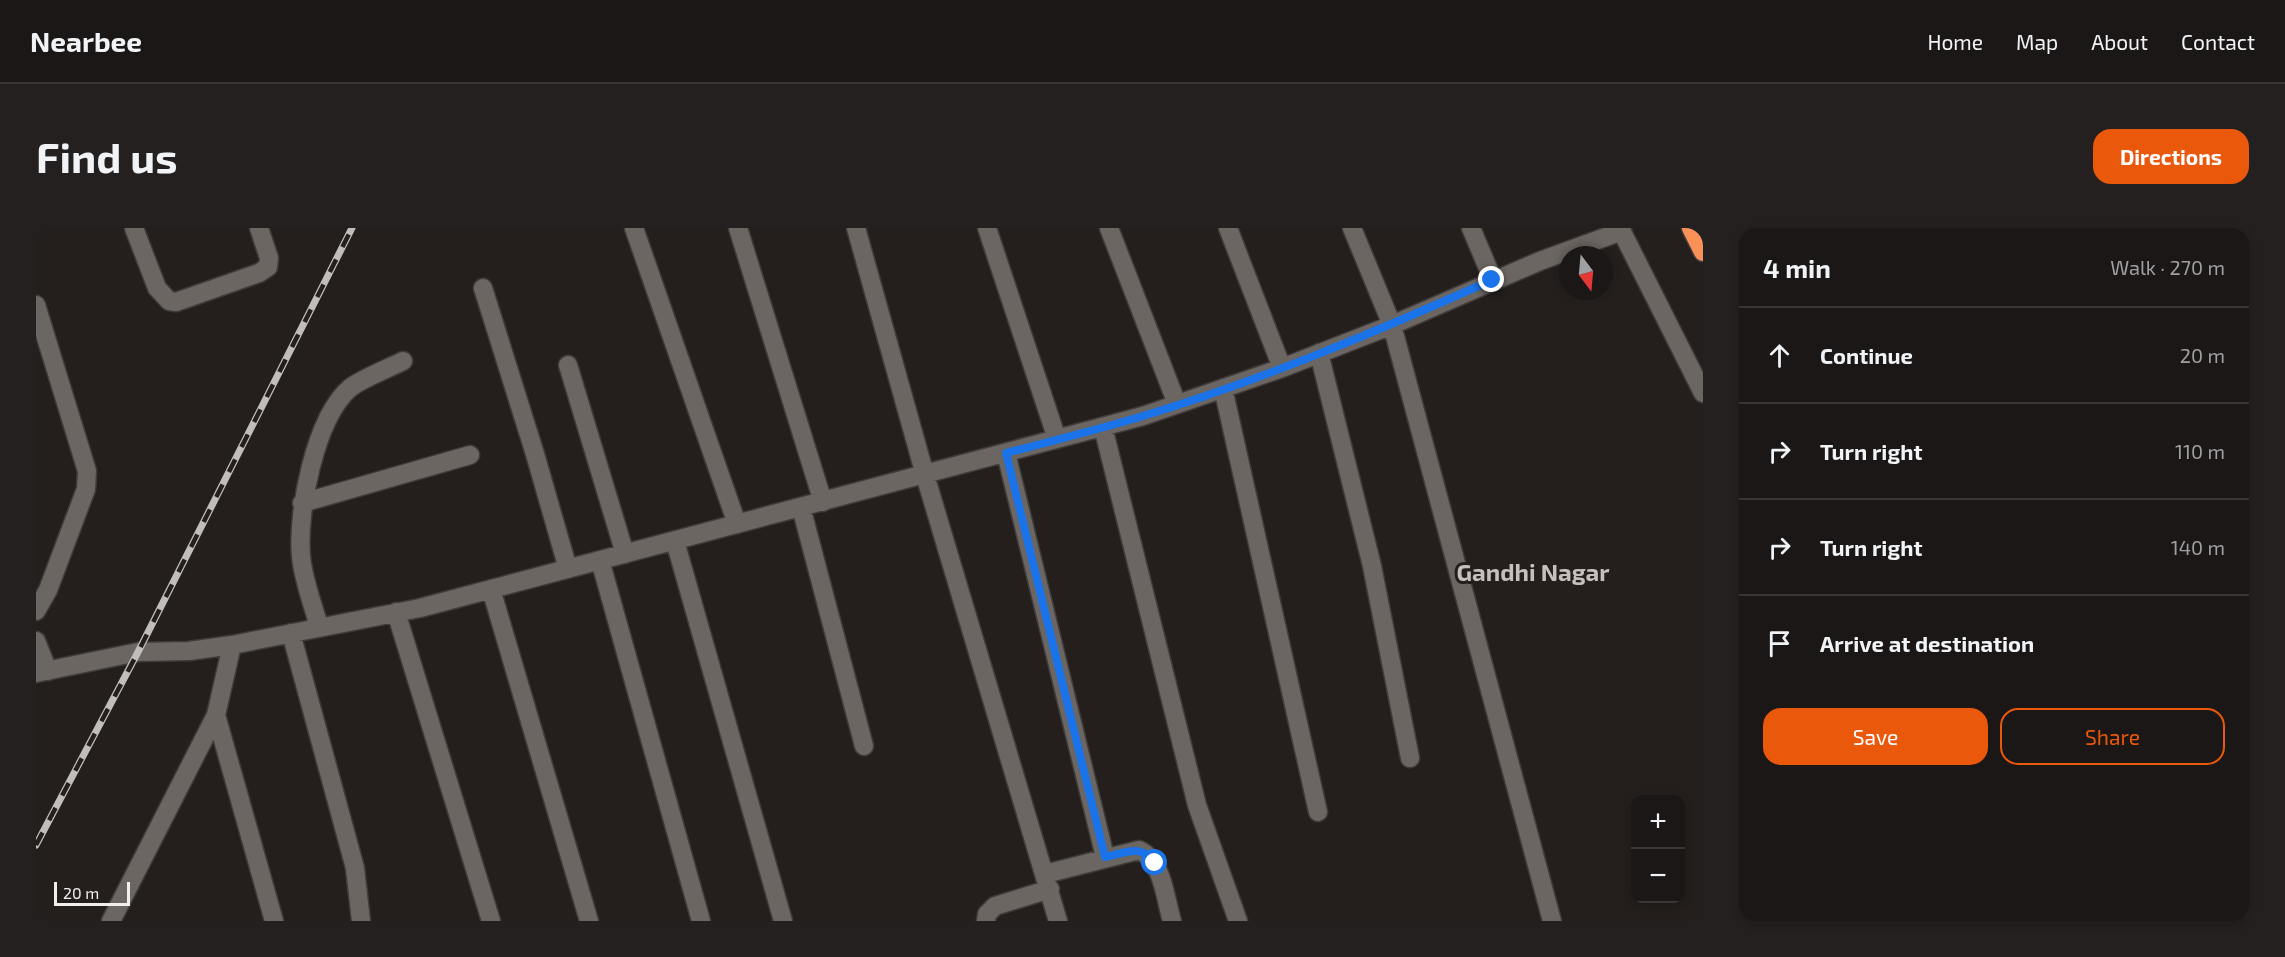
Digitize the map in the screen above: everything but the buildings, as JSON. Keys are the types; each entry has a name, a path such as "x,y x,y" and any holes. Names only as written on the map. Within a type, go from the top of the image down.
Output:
{"highway":[{"path":"1691,228 1703,252"}],"street":[{"path":"134,228 157,288 169,301 176,302 259,273 268,267 269,258 259,228"},
{"path":"634,228 737,524"},
{"path":"738,228 823,502"},
{"path":"856,228 925,475 1058,921"},
{"path":"987,228 1057,439"},
{"path":"1109,228 1177,404"},
{"path":"1228,228 1282,368"},
{"path":"1352,228 1392,325 1552,921"},
{"path":"1471,228 1492,280"},
{"path":"36,641 42,672 138,652 189,651 232,645 396,612 491,589 1103,427 1177,404 1282,368 1392,325 1492,280 1621,230 1703,393"},
{"path":"483,288 536,454 568,569"},
{"path":"36,305 87,471 86,489 48,590 36,611"},
{"path":"1318,353 1372,566 1410,758"},
{"path":"319,627 301,557 302,503 322,428 350,388 403,362"},
{"path":"568,365 625,554"},
{"path":"1223,388 1318,812"},
{"path":"1103,427 1197,805 1238,921"},
{"path":"1006,453 1105,857"},
{"path":"302,503 470,454"},
{"path":"801,507 864,746"},
{"path":"675,541 783,921"},
{"path":"600,560 701,921"},
{"path":"491,589 589,921"},
{"path":"396,612 490,921"},
{"path":"291,633 355,868 361,921"},
{"path":"111,921 216,715 232,645"},
{"path":"216,715 274,921"},
{"path":"986,921 987,914 995,906 1047,881 1105,857 1139,850 1149,855 1155,863 1172,921"}],"railway":[{"path":"36,845 138,652 352,228"}],"district":[{"name":"Gandhi Nagar","path":"1533,571"}],"route":[{"path":"1155,863 1149,855 1139,850 1105,857 1006,453 1143,416 1282,368 1392,325 1492,280"}]}
